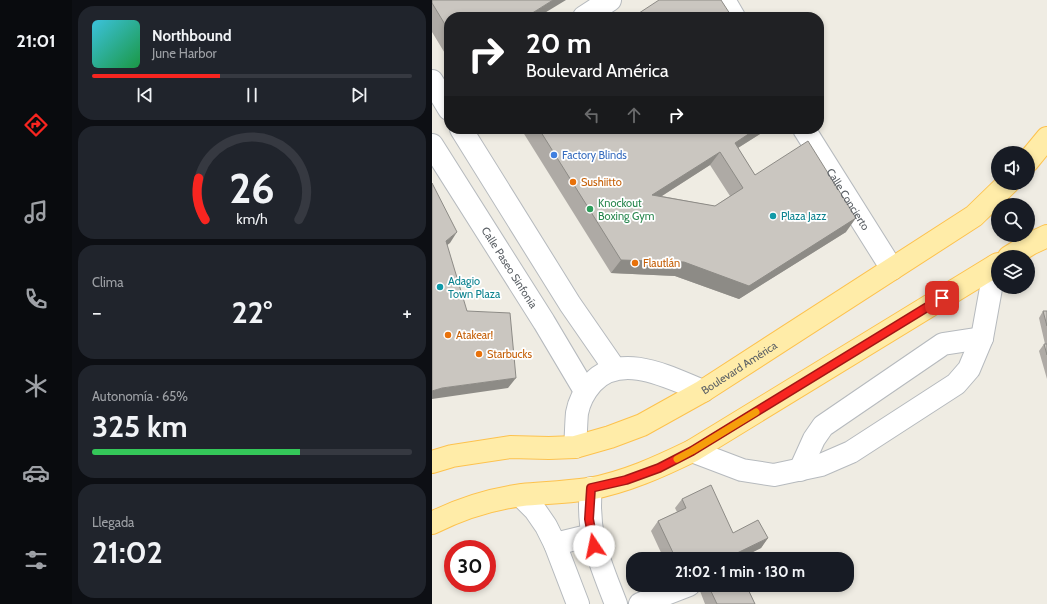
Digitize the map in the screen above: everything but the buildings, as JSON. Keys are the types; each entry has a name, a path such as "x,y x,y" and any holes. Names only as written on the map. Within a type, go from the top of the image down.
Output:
{"main road":[{"path":"1035,153 1047,138"},
{"name":"Boulevard América","path":"432,462 452,456 510,447 575,447 610,437 642,425 703,392 974,216 1001,190"},
{"path":"1020,250 1047,236"},
{"path":"432,523 451,514 483,503 521,496 558,493 591,488 626,480 659,468 692,451 991,268"}],"street":[{"path":"592,12 610,0"},
{"path":"724,0 731,12"},
{"path":"432,81 444,108"},
{"path":"464,134 570,304 616,369"},
{"name":"Calle Concierto","path":"807,134 892,269"},
{"name":"Calle Paseo Sinfonía","path":"432,145 544,322 585,391"},
{"path":"692,451 742,470 774,475 821,465 851,452 956,384 969,369 982,338 993,294"},
{"path":"800,470 814,439 823,426 943,344 982,338"},
{"path":"575,447 577,412 585,391 599,376 616,369 653,371 703,392"},
{"path":"591,488 589,519 594,546 616,604"},
{"path":"521,496 539,515 546,526 555,544 578,604"},
{"path":"555,544 592,535"},
{"path":"640,604 671,592"}],"slow traffic":[{"path":"677,459 756,412"}],"place":[{"name":"Factory Blinds","path":"554,155"},
{"name":"Sushiitto","path":"573,182"},
{"name":"Knockout Boxing Gym","path":"590,209"},
{"name":"Plaza Jazz","path":"773,216"},
{"name":"Flautlán","path":"635,263"},
{"name":"Adagio Town Plaza","path":"440,287"},
{"name":"Atakear!","path":"448,335"},
{"name":"Starbucks","path":"479,354"}],"route":[{"path":"594,546 589,519 591,488 626,480 659,468 692,451 942,298"}]}
